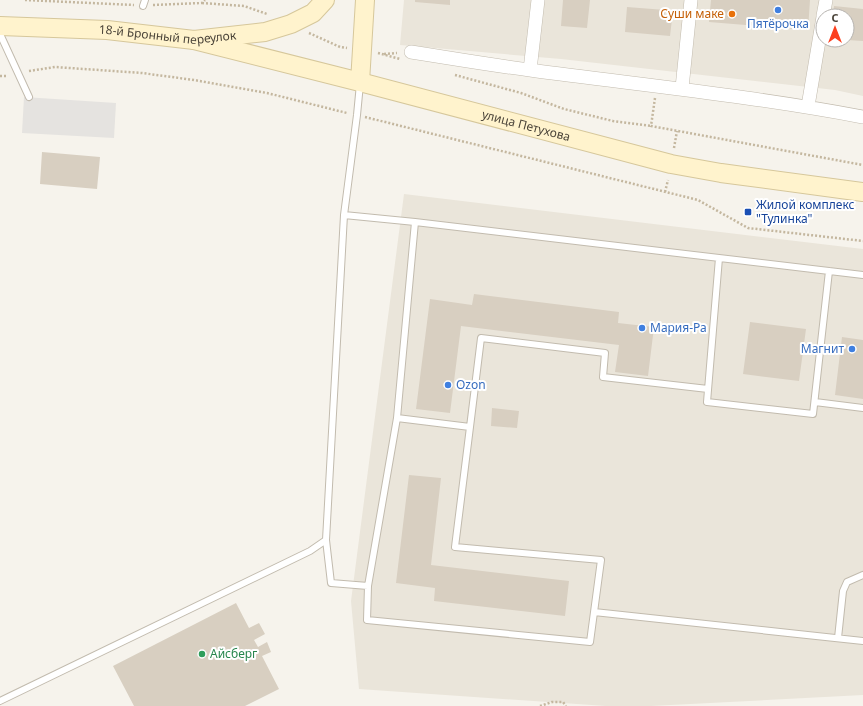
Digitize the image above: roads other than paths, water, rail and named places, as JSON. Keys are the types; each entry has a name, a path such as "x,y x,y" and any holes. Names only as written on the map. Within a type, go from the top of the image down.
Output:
{"street":[{"name":"18-й Бронный переулок","path":"0,26 107,30 194,40 265,32 291,24 313,13 326,0"},
{"path":"360,82 365,0"},
{"path":"530,70 538,0"},
{"path":"682,88 691,0"},
{"name":"улица Петухова","path":"194,40 671,164 721,173 863,192"},
{"path":"808,106 818,48"},
{"path":"407,56 682,88 808,106 863,117"}],"lane":[{"path":"0,34 29,97"},
{"path":"360,82 344,215 326,540 331,583 368,586"},
{"path":"344,215 415,222 863,275"},
{"path":"415,222 397,418 368,586 366,620 590,642 601,560 455,547 481,338 605,353 603,377 708,389"},
{"path":"719,258 707,402 813,414 829,271"},
{"path":"815,402 863,408"},
{"path":"397,418 470,427"},
{"path":"0,701 310,551 326,540"},
{"path":"838,638 843,590 846,582 863,575"},
{"path":"594,612 863,641"}],"place":[{"name":"Пятёрочка","path":"778,10"},
{"name":"Суши маке","path":"732,14"},
{"name":"Жилой комплекс \"Тулинка\"","path":"748,212"},
{"name":"Мария-Ра","path":"642,328"},
{"name":"Магнит","path":"852,349"},
{"name":"Ozon","path":"448,385"},
{"name":"Айсберг","path":"202,654"}]}
